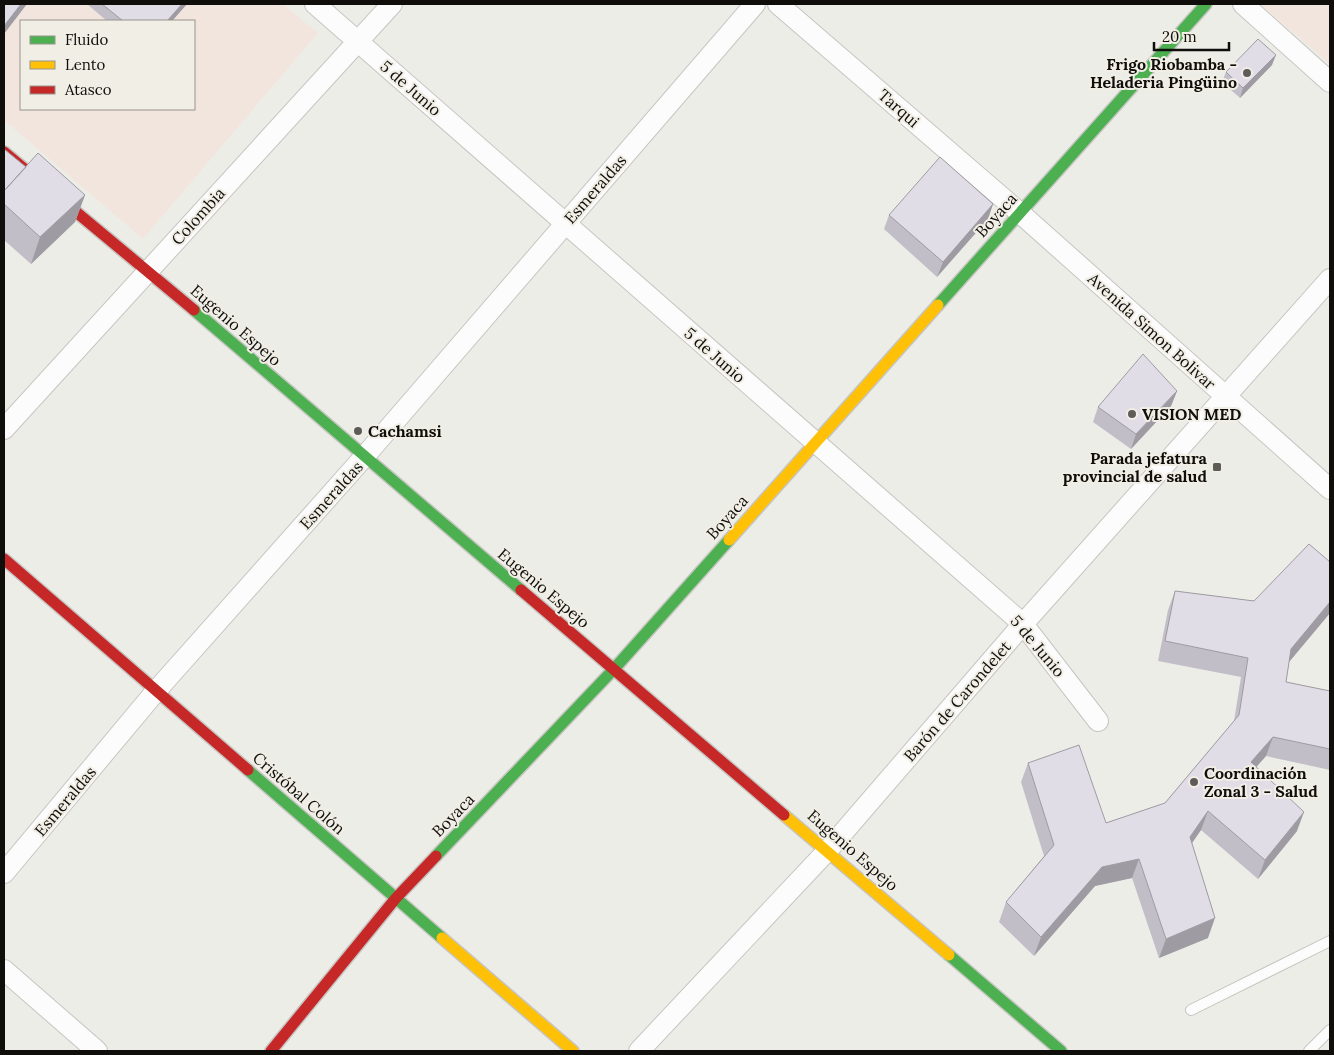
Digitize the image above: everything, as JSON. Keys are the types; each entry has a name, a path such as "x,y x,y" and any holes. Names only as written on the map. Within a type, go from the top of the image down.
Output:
{"street":[{"name":"5 de Junio","path":"316,4 1023,624 1098,722"},
{"name":"Colombia","path":"4,429 392,4"},
{"name":"Esmeraldas","path":"4,873 156,691 364,458 755,4"},
{"name":"Tarqui","path":"778,4 1020,213"},
{"name":"Boyaca","path":"270,1051 396,898 614,669 1206,4"},
{"path":"1243,4 1330,82"},
{"name":"Eugenio Espejo","path":"4,152 148,271 364,458 828,850 1061,1051"},
{"name":"Avenida Simon Bolivar","path":"1020,213 1330,489"},
{"name":"Barón de Carondelet","path":"639,1051 828,850 1023,624 1330,279"},
{"name":"Cristóbal Colón","path":"4,559 573,1051"},
{"path":"4,970 97,1051"}],"lane":[{"path":"1191,1010 1330,941"},
{"path":"1309,1051 1330,1030"}],"shaded area":[{"path":"4,4 283,4 318,33 143,239 4,120"},
{"path":"1260,4 1330,4 1330,64"}],"building":[{"path":"4,4 21,4 4,26"},
{"path":"102,4 182,4 168,20 122,20"},
{"name":"Frigo Riobamba - Heladeria Pingüino","path":"1258,39 1276,55 1243,88 1226,72"},
{"path":"4,149 26,167 4,191"},
{"path":"38,153 85,195 40,237 4,204 4,191"},
{"path":"940,157 993,204 943,262 889,215"},
{"name":"VISION MED","path":"1143,354 1177,391 1136,434 1098,407"},
{"path":"1309,544 1330,562 1330,602 1291,649 1286,682 1330,691 1330,749 1273,737 1251,762 1304,812 1265,860 1208,811 1190,837 1215,918 1166,939 1139,859 1102,867 1041,937 1006,902 1054,845 1028,763 1079,745 1106,823 1165,803 1239,715 1248,658 1165,641 1175,591 1254,601"}],"traffic: fast":[{"path":"938,305 1206,4"},
{"path":"194,310 521,590"},
{"path":"436,856 614,669 729,540"},
{"path":"248,770 442,938"},
{"path":"949,955 1061,1051"}],"traffic: slow":[{"path":"729,540 938,305"},
{"path":"784,815 949,955"},
{"path":"442,938 573,1051"}],"traffic: jam":[{"path":"4,152 194,310"},
{"path":"4,559 248,770"},
{"path":"521,590 784,815"},
{"path":"271,1051 396,898 436,856"}],"place":[{"name":"Frigo Riobamba - Heladeria Pingüino","path":"1247,73"},
{"name":"VISION MED","path":"1132,414"},
{"name":"Cachamsi","path":"358,431"},
{"name":"Parada jefatura provincial de salud","path":"1217,467"},
{"name":"Coordinación Zonal 3 - Salud","path":"1194,782"}]}
